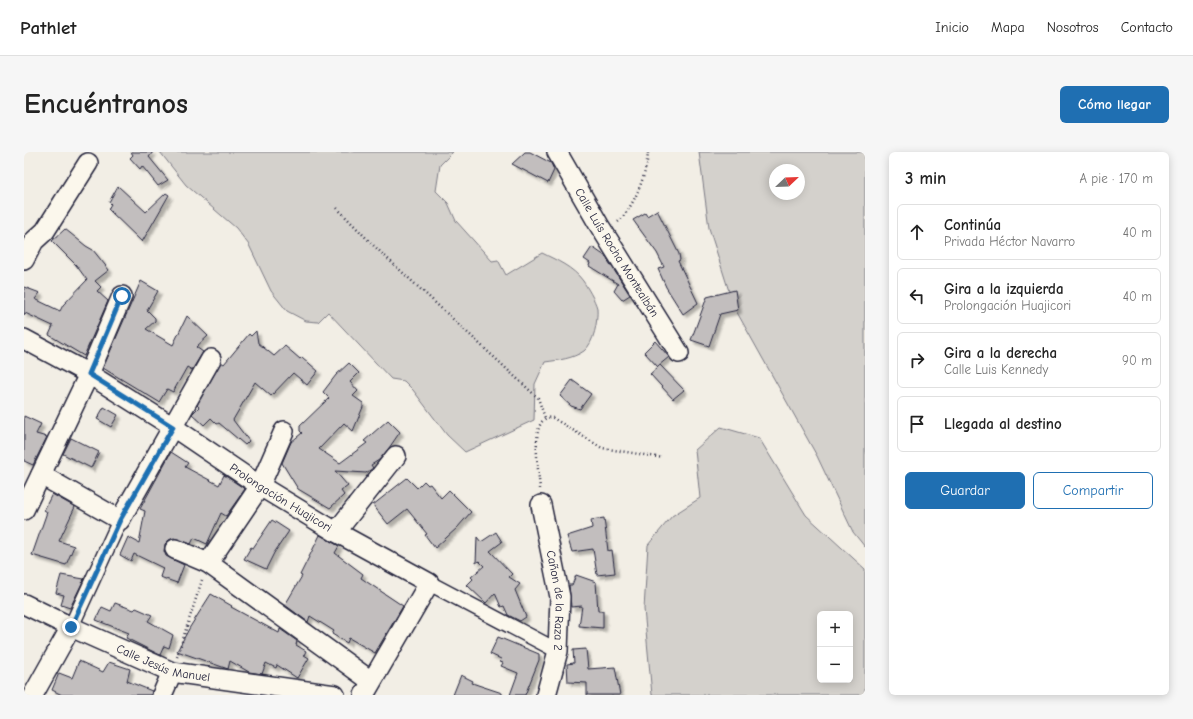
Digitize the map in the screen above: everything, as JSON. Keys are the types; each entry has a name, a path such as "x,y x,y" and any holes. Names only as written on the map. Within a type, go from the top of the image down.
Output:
{"street":[{"name":"Calle Luís Rocha Montealbán","path":"557,152 604,234 679,352"},
{"path":"24,260 34,241 45,230 88,163"},
{"path":"24,510 89,374 122,296"},
{"name":"Prolongación Huajicori","path":"24,339 89,374 173,427 260,486 336,532 429,583"},
{"path":"33,695 71,627 120,520 212,359"},
{"path":"208,563 260,486 284,431"},
{"path":"336,532 396,456"},
{"path":"41,475 120,520"},
{"name":"Cañon de la Raza 2","path":"541,505 560,597 558,651 546,695"},
{"path":"175,549 208,563 367,688 429,583 558,651"},
{"name":"Calle Jesús Manuel","path":"24,604 71,627 172,672 335,695"},
{"path":"162,695 172,672"}],"path":[{"path":"604,234 620,220 635,196 647,163 648,152"},
{"path":"337,208 374,246 538,398 545,418"},
{"path":"541,505 536,440 539,424 545,418 553,418 602,448 663,458"},
{"path":"172,672 208,563"}],"shaded area":[{"path":"160,152 453,152 440,165 436,191 448,203 456,221 492,261 498,260 506,275 542,253 564,264 579,276 587,287 597,308 597,319 593,337 584,351 579,354 565,359 545,362 535,384 534,420 465,452 447,435 413,390 404,381 391,379 328,312 318,322 306,321 287,311 271,291 249,245 236,228 186,185"},
{"path":"699,152 865,152 865,547 853,532 817,456 734,307 709,228"},
{"path":"721,427 759,438 806,515 865,569 865,695 652,695 644,609 648,545 672,516 700,498 695,450"}],"building":[{"path":"131,152 153,152 149,157 168,180 158,186 142,166 140,169 130,158 133,155"},
{"path":"525,152 530,152 551,163 554,170 548,183 512,164"},
{"path":"118,186 146,212 166,193 169,195 142,242 108,209 111,204 109,202"},
{"path":"657,210 679,254 680,260 678,261 698,303 683,314 666,287 658,269 664,267 657,253 633,220 645,213 647,216"},
{"path":"65,229 93,250 109,270 95,281 101,287 97,291 108,301 84,356 49,335 53,326 25,313 24,315 24,287 40,293 35,299 60,311 63,305 87,280 76,265 52,241"},
{"path":"592,247 605,256 630,295 622,300 614,291 618,284 589,266 590,263 584,259"},
{"path":"141,281 158,291 147,310 155,318 155,321 146,329 173,345 187,316 208,336 196,347 203,352 192,370 187,367 173,392 167,389 159,402 103,368"},
{"path":"735,290 738,310 720,314 709,346 691,340 707,297"},
{"path":"256,331 258,343 274,356 285,346 300,359 302,357 318,371 307,385 293,373 271,396 255,382 233,420 249,441 245,445 211,418 204,425 192,414 199,407 197,405 221,362 224,364 249,334 251,336"},
{"path":"655,341 669,357 658,366 660,365 684,390 673,399 650,374 658,367 644,352"},
{"path":"349,363 359,373 350,382 358,391 353,396 363,403 363,407 353,431 344,423 319,449 340,463 367,443 364,441 388,420 400,432 379,460 371,465 373,468 366,473 335,471 348,486 341,491 344,495 330,508 298,489 282,463 291,442 302,433 300,431 300,426 329,398 323,392 336,375"},
{"path":"572,380 591,394 580,409 571,406 560,396"},
{"path":"104,407 118,415 111,427 97,419"},
{"path":"24,416 41,424 36,434 47,437 33,465 24,461"},
{"path":"71,438 99,452 91,468 63,454"},
{"path":"171,452 188,463 185,467 219,485 224,475 245,489 226,516 221,513 207,544 194,538 191,544 174,538 165,544 164,551 166,556 184,565 177,583 160,577 163,568 134,554 131,561 120,555 128,537 139,543 145,511 140,509"},
{"path":"407,478 417,488 424,481 428,485 430,484 441,498 449,490 471,512 457,528 435,548 425,535 427,534 407,509 388,524 373,505"},
{"path":"52,494 75,507 59,541 74,546 66,565 32,555 47,512 44,510"},
{"path":"604,518 608,551 612,550 615,573 597,575 593,549 572,552 567,536 592,528 591,520"},
{"path":"272,520 289,531 274,553 266,569 244,559 251,547 253,548"},
{"path":"496,532 502,542 490,551 512,574 509,577 520,584 515,590 526,617 520,621 508,615 504,606 501,607 495,593 486,603 467,585 473,579 471,577 484,566 479,561 476,563 477,537 481,542"},
{"path":"320,535 339,546 335,553 363,574 361,578 403,606 375,653 349,638 347,643 332,634 334,631 310,616 308,622 285,605 302,576 300,575"},
{"path":"61,575 84,579 70,608 61,605 64,595 56,593"},
{"path":"576,575 596,582 598,611 603,611 603,628 579,626 582,606 571,607 569,585 572,585"},
{"path":"211,594 232,606 231,607 279,633 280,629 297,641 296,645 306,651 304,655 309,658 297,678 277,665 276,668 266,663 262,674 249,672 230,661 228,669 177,651"},
{"path":"115,603 134,610 136,608 152,615 148,621 173,635 169,648 164,646 160,655 126,638 129,633 96,620 102,607 111,611"},
{"path":"498,637 539,654 539,660 525,695 510,695 518,673 501,666 503,663 500,662 501,659 490,654"},
{"path":"586,649 588,669 615,667 620,695 587,695 587,683 568,682 567,664 574,663 573,650"},
{"path":"79,661 103,672 109,662 130,669 127,681 152,691 151,695 62,695 52,690 59,673 72,678"},
{"path":"461,675 473,681 472,683 502,693 502,695 453,695"}],"route":[{"path":"71,627 120,520 173,427 89,374 122,296"}]}
